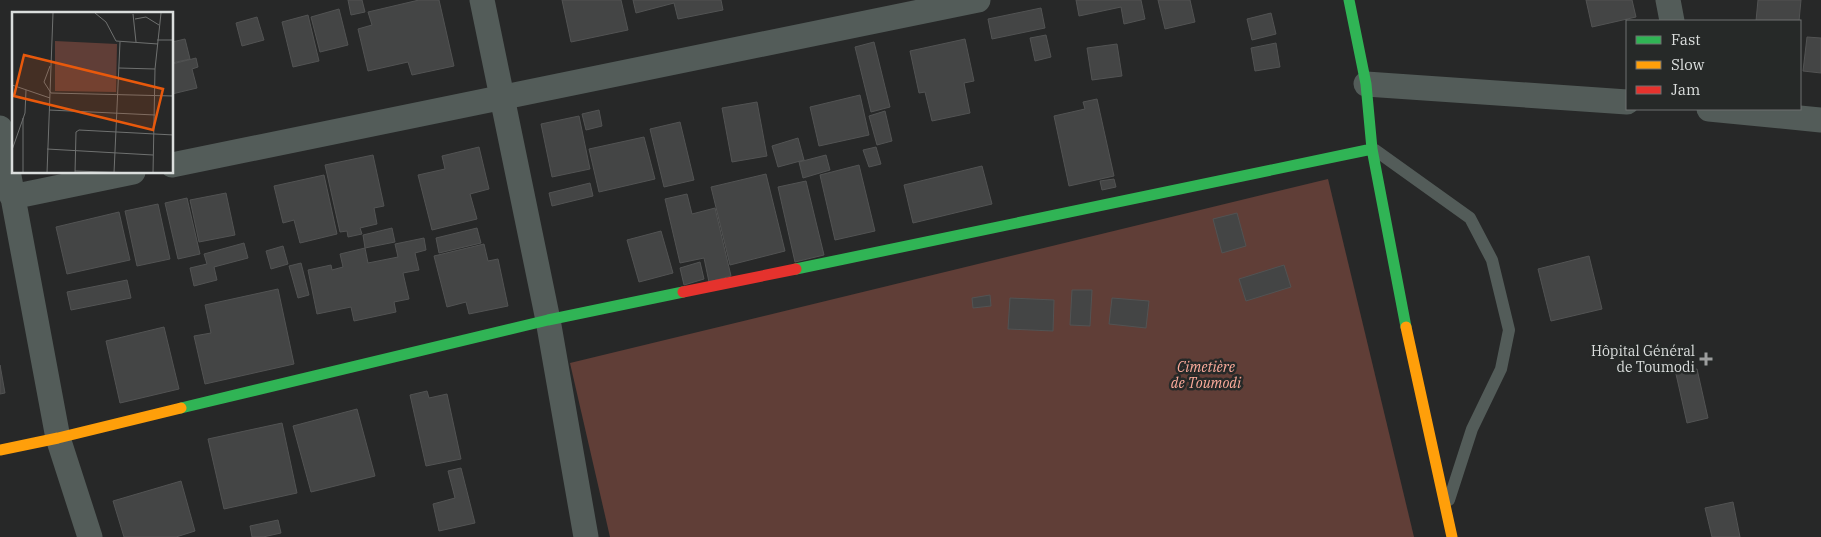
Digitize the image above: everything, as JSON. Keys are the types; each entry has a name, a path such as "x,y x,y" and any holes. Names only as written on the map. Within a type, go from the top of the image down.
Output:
{"street":[{"path":"482,0 548,320 586,537"},
{"path":"174,165 978,0"},
{"path":"1349,0 1366,84 1372,149 1412,359 1452,537"},
{"path":"1668,0 1672,20"},
{"path":"1366,84 1626,102"},
{"path":"1719,110 1821,120"},
{"path":"0,128 58,438 90,537"},
{"path":"0,450 58,438 548,320 1372,149"},
{"path":"12,197 123,174"}],"lane":[{"path":"1372,149 1470,218 1492,260 1509,330 1501,369 1472,429 1446,509"}],"green space":[{"name":"Cimetière de Toumodi","path":"1328,179 1414,537 610,537 570,363"}],"building":[{"path":"348,0 362,0 365,12 351,15"},
{"path":"419,0 439,0 454,66 412,75 408,62 368,71 358,29 372,25 368,12"},
{"path":"562,0 621,0 628,30 571,42"},
{"path":"633,0 721,0 723,10 678,19 674,3 636,13"},
{"path":"1076,0 1141,0 1145,19 1124,24 1121,7 1079,16"},
{"path":"1158,0 1190,0 1195,22 1165,29"},
{"path":"1586,0 1632,0 1636,17 1592,27"},
{"path":"1758,0 1801,0 1799,20 1756,20"},
{"path":"1041,8 1045,28 992,39 988,19"},
{"path":"339,9 348,45 320,52 311,17"},
{"path":"1271,13 1276,34 1252,40 1247,19"},
{"path":"308,15 319,61 293,67 282,22"},
{"path":"257,17 264,40 242,46 236,23"},
{"path":"1046,35 1051,57 1035,61 1030,38"},
{"path":"1807,37 1821,38 1821,73 1803,71"},
{"path":"185,39 190,59 174,63 174,42"},
{"path":"965,39 974,81 964,83 970,113 932,121 925,92 919,93 910,51"},
{"path":"874,42 890,107 871,112 855,47"},
{"path":"1276,43 1280,67 1255,71 1251,48"},
{"path":"1117,44 1122,76 1092,80 1087,48"},
{"path":"196,58 198,67 192,69 197,88 174,94 174,64"},
{"path":"860,95 869,135 819,146 810,107"},
{"path":"1097,99 1114,176 1069,186 1054,116 1085,109 1083,102"},
{"path":"757,102 767,156 732,162 722,108"},
{"path":"599,110 602,126 586,130 582,114"},
{"path":"885,111 892,141 877,145 869,116"},
{"path":"579,116 590,169 552,177 541,124"},
{"path":"680,122 694,180 664,187 650,129"},
{"path":"644,137 655,179 599,192 589,149"},
{"path":"798,138 804,160 778,167 772,146"},
{"path":"479,147 489,189 470,194 477,219 432,230 418,175 445,169 442,156"},
{"path":"876,147 881,164 869,167 863,150"},
{"path":"373,155 384,206 374,208 377,224 360,228 362,234 348,237 347,231 340,232 325,165"},
{"path":"826,155 830,170 803,178 799,162"},
{"path":"859,165 875,231 835,240 820,175"},
{"path":"982,166 992,204 913,223 904,185"},
{"path":"766,174 785,251 730,265 711,187"},
{"path":"324,175 337,234 300,243 294,220 283,223 274,186"},
{"path":"1114,179 1116,187 1102,190 1100,181"},
{"path":"806,181 824,255 795,262 778,187"},
{"path":"590,183 593,196 552,206 549,193"},
{"path":"226,193 235,235 199,242 190,200"},
{"path":"687,194 692,214 715,208 731,276 709,282 704,258 680,263 665,199"},
{"path":"187,198 200,254 178,259 165,203"},
{"path":"158,204 170,259 137,266 125,211"},
{"path":"119,212 130,260 67,274 56,227"},
{"path":"1237,213 1246,246 1222,253 1213,219"},
{"path":"392,228 395,242 365,248 363,235"},
{"path":"477,228 481,243 439,253 436,238"},
{"path":"661,231 673,273 639,282 627,240"},
{"path":"424,238 426,250 415,253 419,270 403,273 409,299 394,302 396,312 354,321 351,307 317,314 308,270 331,265 332,270 343,267 340,254 365,248 368,263 398,257 395,244"},
{"path":"244,243 248,258 214,267 217,280 194,286 190,268 207,264 204,254"},
{"path":"484,244 488,261 498,259 508,306 469,314 466,302 447,307 434,256"},
{"path":"283,246 288,264 271,269 266,251"},
{"path":"1589,256 1602,309 1551,321 1538,269"},
{"path":"700,262 704,279 684,285 680,268"},
{"path":"301,263 309,295 298,298 289,266"},
{"path":"1284,265 1291,287 1246,301 1239,279"},
{"path":"127,280 131,298 71,310 67,292"},
{"path":"278,289 294,364 205,384 194,336 211,333 205,305"},
{"path":"1072,290 1092,290 1090,326 1070,325"},
{"path":"990,295 991,306 973,308 972,298"},
{"path":"1010,298 1054,300 1053,331 1008,329"},
{"path":"1112,298 1149,301 1146,328 1109,324"},
{"path":"164,327 179,389 120,403 106,341"},
{"path":"0,365 5,393 0,394"},
{"path":"1697,369 1708,418 1687,423 1676,374"},
{"path":"427,391 429,398 447,394 461,459 426,466 410,395"},
{"path":"357,409 375,476 311,492 293,426"},
{"path":"282,423 297,493 224,509 208,439"},
{"path":"461,468 475,523 439,531 433,504 455,498 448,471"},
{"path":"181,481 195,531 176,537 124,537 113,501"},
{"path":"1733,502 1740,537 1712,537 1705,508"},
{"path":"278,520 281,533 263,537 252,537 250,526"}],"traffic: fast":[{"path":"1349,0 1366,84 1372,149 1406,327"},
{"path":"796,269 1372,149"},
{"path":"181,408 548,320 683,292"}],"traffic: slow":[{"path":"1406,327 1452,537"},
{"path":"0,450 181,408"}],"traffic: jam":[{"path":"683,292 796,269"}],"place":[{"name":"Hôpital Général de Toumodi","path":"1706,359"}]}
